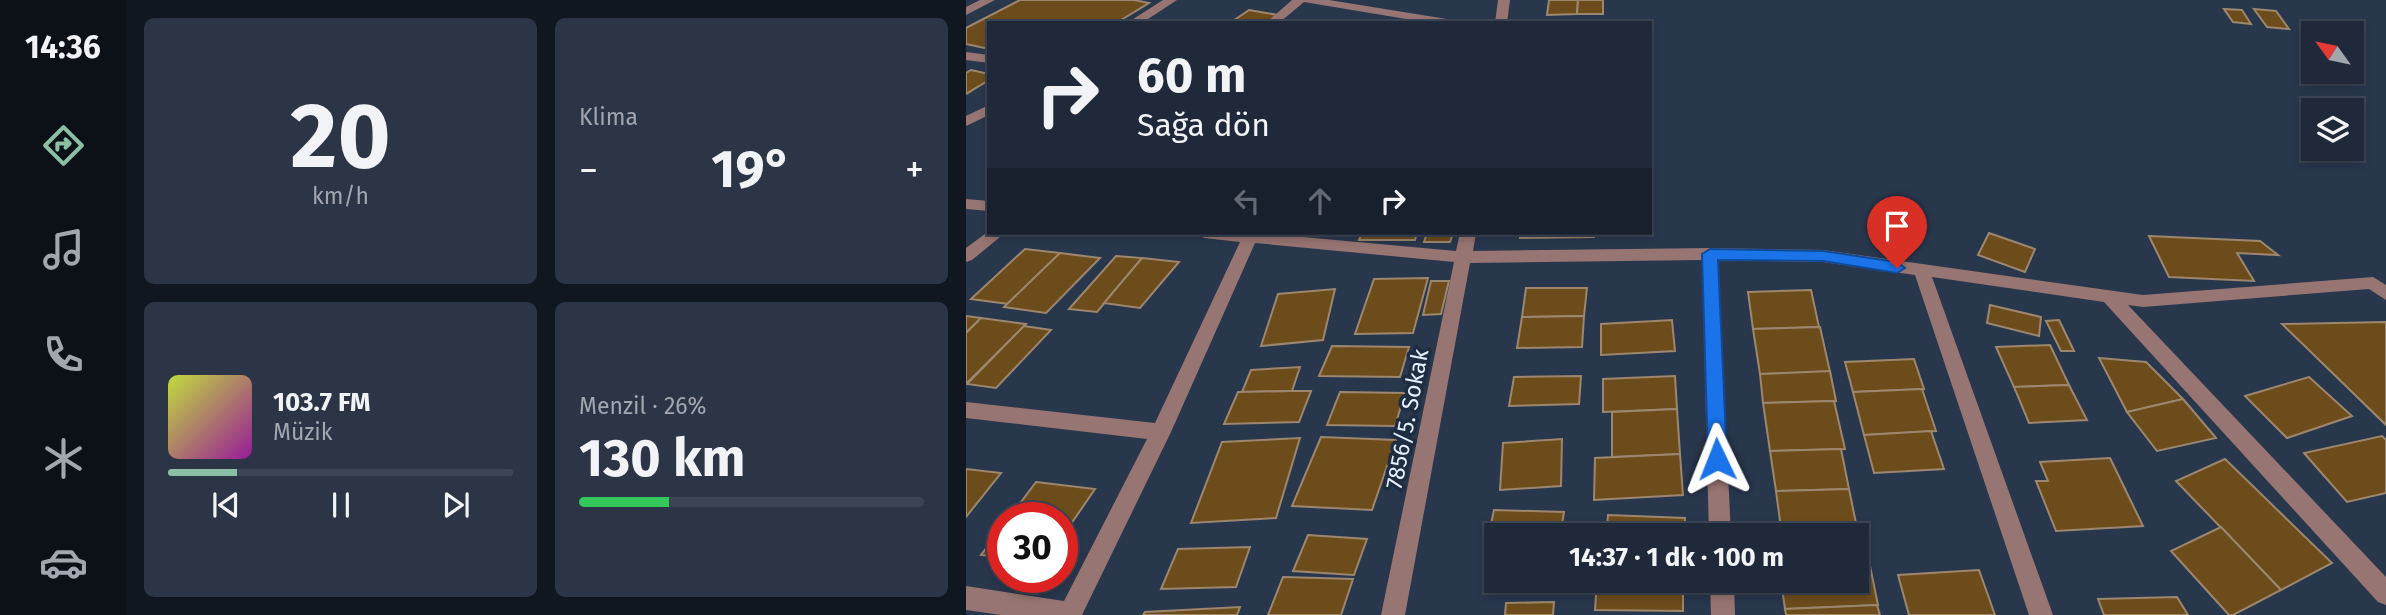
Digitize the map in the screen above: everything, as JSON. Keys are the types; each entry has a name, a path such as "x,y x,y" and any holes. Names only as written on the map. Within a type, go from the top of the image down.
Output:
{"street":[{"path":"966,12 989,0"},
{"path":"1136,21 1171,0"},
{"path":"1274,21 1299,0"},
{"path":"1308,0 1441,21"},
{"path":"1501,21 1504,0"},
{"path":"966,56 987,59"},
{"path":"966,122 987,110"},
{"path":"966,204 987,206"},
{"path":"966,256 994,235"},
{"name":"7856/5. Sokak","path":"1393,615 1468,235"},
{"path":"966,598 1071,614 1161,432 1251,236 1464,257 1710,254 1823,256 2143,302 2373,282 2386,294"},
{"path":"1710,254 1720,523"},
{"path":"1922,272 2041,615"},
{"path":"2110,297 2386,594"},
{"path":"966,410 1161,432"},
{"path":"1722,593 1723,615"}],"building":[{"path":"1020,0 1134,0 1149,3 1119,21 987,21 987,49 966,44 966,28"},
{"path":"1549,0 1578,0 1577,14 1547,15"},
{"path":"1578,0 1603,0 1603,14 1577,14"},
{"path":"2224,9 2242,10 2251,24 2233,22"},
{"path":"2254,9 2276,11 2289,29 2267,27"},
{"path":"1249,10 1278,15 1270,21 1233,21"},
{"path":"971,70 987,74 987,81 966,94 966,73"},
{"path":"1989,233 2035,249 2025,272 1978,255"},
{"path":"1361,235 1416,235 1415,240 1359,240"},
{"path":"1426,235 1452,235 1450,242 1424,242"},
{"path":"1521,235 1594,235 1594,237 1520,238"},
{"path":"2149,236 2260,241 2278,255 2237,253 2254,281 2169,277"},
{"path":"1025,249 1060,253 1008,304 971,299"},
{"path":"1060,253 1100,258 1046,313 1004,307"},
{"path":"1116,256 1142,258 1097,312 1069,309"},
{"path":"1142,258 1179,262 1140,308 1104,303"},
{"path":"1428,278 1413,333 1355,334 1374,279"},
{"path":"1431,281 1449,281 1441,314 1423,315"},
{"path":"1526,288 1587,288 1584,316 1522,317"},
{"path":"1335,289 1323,340 1261,346 1278,294"},
{"path":"1811,290 1819,327 1753,329 1748,292"},
{"path":"1990,305 2041,317 2039,336 1987,323"},
{"path":"966,316 981,318 966,333"},
{"path":"1584,316 1582,347 1517,348 1522,317"},
{"path":"981,318 1026,324 966,384 966,333"},
{"path":"1672,320 1675,351 1601,355 1601,324"},
{"path":"2059,320 2074,351 2061,351 2046,321"},
{"path":"2386,322 2386,425 2282,324"},
{"path":"1024,326 1051,330 996,388 967,384"},
{"path":"1820,327 1830,372 1760,374 1753,329"},
{"path":"2050,345 2069,385 2014,387 1996,347"},
{"path":"1332,346 1409,347 1400,377 1319,376"},
{"path":"2099,358 2146,362 2183,399 2127,412"},
{"path":"1914,359 1924,389 1853,392 1845,362"},
{"path":"1300,367 1292,391 1242,392 1251,370"},
{"path":"1830,371 1836,401 1763,403 1760,374"},
{"path":"1581,376 1579,404 1509,406 1514,377"},
{"path":"1675,376 1677,409 1603,412 1603,379"},
{"path":"2309,377 2352,416 2287,438 2245,396"},
{"path":"2069,385 2087,420 2029,423 2014,387"},
{"path":"1922,389 1936,431 1864,435 1853,392"},
{"path":"1311,391 1299,422 1224,424 1238,392"},
{"path":"1340,392 1405,393 1395,426 1327,425"},
{"path":"2183,399 2216,438 2157,451 2127,412"},
{"path":"1834,401 1845,449 1770,451 1763,403"},
{"path":"1677,409 1680,454 1612,457 1612,412"},
{"path":"1931,431 1944,469 1874,473 1864,435"},
{"path":"2382,436 2386,440 2386,493 2347,502 2304,453"},
{"path":"1321,437 1396,440 1372,510 1292,506"},
{"path":"1300,438 1276,518 1191,523 1222,442"},
{"path":"1562,439 1561,486 1500,490 1503,443"},
{"path":"1841,449 1849,489 1776,491 1770,451"},
{"path":"1680,454 1683,495 1594,500 1595,458"},
{"path":"2110,458 2143,526 2056,531 2036,481 2048,481 2040,462"},
{"path":"2225,459 2332,563 2281,590 2176,481"},
{"path":"966,469 1001,473 966,517"},
{"path":"1036,482 1095,489 1078,514 1078,502 1021,502"},
{"path":"1849,489 1856,523 1780,523 1776,491"},
{"path":"1494,510 1564,512 1562,523 1491,523"},
{"path":"1608,515 1685,518 1685,523 1607,523"},
{"path":"2221,527 2281,590 2233,615 2229,615 2171,551"},
{"path":"1308,535 1367,539 1354,575 1293,571"},
{"path":"1250,547 1236,587 1161,589 1178,549"},
{"path":"1869,561 1878,605 1785,609 1783,593 1869,593"},
{"path":"1979,570 1995,615 1909,615 1898,575"},
{"path":"1283,577 1353,579 1341,615 1268,615"},
{"path":"1596,593 1683,593 1683,611 1595,610"},
{"path":"2177,597 2188,615 2104,615 2098,599"},
{"path":"1554,602 1553,615 1505,615 1506,603"},
{"path":"1877,605 1880,615 1786,615 1785,609"},
{"path":"1240,607 1237,615 1143,615 1145,612"}],"route":[{"path":"1717,459 1710,254 1823,256 1897,268"}]}
